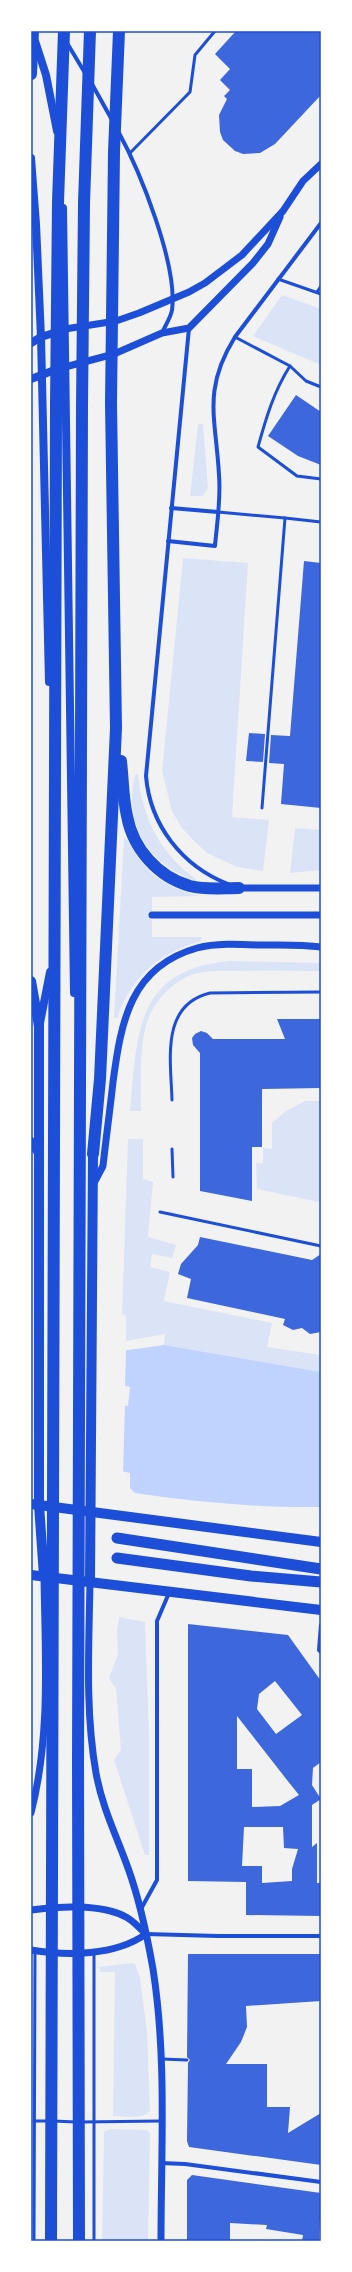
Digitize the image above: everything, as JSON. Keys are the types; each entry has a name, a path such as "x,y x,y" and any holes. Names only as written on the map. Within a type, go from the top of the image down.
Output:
{"highway":[{"path":"31,74 33,31"},
{"path":"51,2241 56,405 58,202 64,31"},
{"path":"79,2241 78,1761 82,407 84,203 90,31"},
{"path":"93,1154 100,1079 116,728 111,403 114,136 119,31"},
{"path":"116,728 126,815 130,830 145,857 172,879 190,886 209,888 239,888"},
{"path":"117,1538 321,1569"},
{"path":"117,1558 251,1576 321,1582"}],"main road":[{"path":"33,31 46,75 57,134 64,228 77,1131 93,1154 90,1582"},
{"path":"31,158 36,224 41,337 40,374 49,651 52,965 40,1026 39,1478 35,1505 44,1576"},
{"path":"31,343 41,337 65,329"},
{"path":"31,379 40,374 65,367"},
{"path":"31,981 40,1026"},
{"path":"31,1141 39,1155"},
{"path":"35,1505 321,1542"},
{"path":"31,1575 321,1610"}],"street":[{"path":"59,31 94,88 130,153 144,186 171,274 172,311 162,332"},
{"path":"65,329 116,321 172,300 205,283 242,255 283,211 304,181 321,164"},
{"path":"65,367 114,354 162,332 189,328 253,263 268,244 283,211"},
{"path":"168,541 214,546 218,512 219,476 212,402 216,377 224,354 235,337 321,223"},
{"path":"189,328 147,763 147,791 159,824 178,850 192,864 209,875 239,888 321,888"},
{"path":"171,508 218,512"},
{"path":"152,915 321,915"},
{"path":"92,1186 103,1166 123,1022 134,996 150,976 168,961 197,948 247,945 321,947"},
{"path":"31,1813 42,1763 45,1730 44,1576"},
{"path":"90,1582 90,1710 96,1773 105,1809 128,1867 141,1910 158,2005 161,2121 161,2241"},
{"path":"141,1910 157,1880 157,1621 170,1591"},
{"path":"321,1625 319,1650 321,1652"},
{"path":"31,1910 64,1907 107,1911 125,1916 146,1934"},
{"path":"33,1951 94,1952 120,1946 146,1934 321,1936"},
{"path":"161,2163 185,2164 321,2182"}],"lane":[{"path":"130,153 190,92 195,55 215,31"},
{"path":"278,279 321,294"},
{"path":"317,292 321,286"},
{"path":"235,337 290,366 306,381 321,387"},
{"path":"290,366 283,377 268,411 258,447 297,476 321,479"},
{"path":"218,512 321,522"},
{"path":"262,808 285,518"},
{"path":"172,1100 172,1029 181,1010 189,1002 198,996 210,993 321,992"},
{"path":"172,1148 173,1177"},
{"path":"160,1212 321,1246"},
{"path":"33,1951 34,2241"},
{"path":"94,1952 94,2241"},
{"path":"160,2059 188,2060"},
{"path":"34,2121 161,2121"}],"shaded area":[{"path":"282,295 321,309 321,365 253,336"},
{"path":"198,424 203,424 208,488 203,496 190,496"},
{"path":"183,558 248,563 232,817 269,820 263,871 237,867 207,853 182,828 172,811 162,771"},
{"path":"138,774 144,805 155,833 172,858 196,879 196,881 179,874 165,865 152,853 143,840 136,826 133,810 132,793 135,775"},
{"path":"295,828 321,830 321,870 290,873"},
{"path":"124,838 127,839 148,870 165,882 186,892 199,896 152,897 152,937 202,937 201,941 172,952 148,968 131,990 123,1003 117,1018 114,1018"},
{"path":"230,961 321,963 321,971 210,971 194,974 178,982 164,994 149,1017 141,1057 141,1111 130,1111 135,1056 140,1032 147,1010 158,992 175,977 199,967"},
{"path":"305,1101 321,1101 321,1190 319,1202 257,1189 256,1163 263,1163 263,1148 272,1149 272,1123 286,1111"},
{"path":"128,1139 143,1139 143,1179 153,1182 148,1237 176,1245 172,1258 152,1254 150,1267 170,1272 164,1301 272,1323 267,1347 321,1355 321,1372 164,1345 165,1334 126,1341 126,1316 122,1314"},
{"path":"119,1617 145,1622 149,1737 149,1855 145,1855 114,1760 121,1750 116,1689 109,1678 118,1654 117,1631"},
{"path":"131,1963 135,1964 140,1978 147,2032 150,2111 143,2116 138,2117 113,2116 115,1972 100,1972 99,1967"},
{"path":"110,2129 147,2130 150,2133 148,2241 102,2241 104,2132"}],"water":[{"path":"31,1336 122,1351 164,1345 321,1372 321,1507 228,1504 135,1493 130,1488 130,1473 71,1459 31,1390 128,1406 130,1387 31,1365"}],"pier":[{"path":"31,1334 36,1337 126,1349 125,1387 31,1367"},
{"path":"31,1388 125,1403 123,1473 31,1455"}],"building":[{"path":"236,31 321,31 321,95 275,144 260,153 243,154 235,151 223,140 220,132 219,115 227,99 224,96 230,90 220,80 230,69 215,54"},
{"path":"296,395 321,412 321,465 298,456 268,436"},
{"path":"304,561 321,563 321,808 281,804 284,764 269,763 271,735 290,736"},
{"path":"249,733 265,734 263,762 246,761"},
{"path":"277,1019 321,1019 321,1088 262,1089 262,1147 252,1147 252,1201 200,1191 200,1053 193,1045 192,1038 195,1034 201,1031 207,1033 213,1039 285,1039"},
{"path":"200,1237 312,1260 321,1254 321,1332 310,1334 302,1328 293,1330 283,1325 285,1319 187,1298 191,1279 178,1274 181,1264 198,1245"},
{"path":"188,1624 288,1635 321,1681 321,1762 313,1768 312,1785 321,1799 312,1805 312,1847 317,1843 317,1883 321,1883 321,1916 246,1915 246,1882 188,1881","holes":["275,1681 302,1715 276,1734 257,1709 259,1694","237,1716 299,1795 280,1806 252,1807 252,1769 237,1769","244,1827 283,1827 284,1848 298,1849 292,1869 292,1881 262,1883 262,1866 242,1866"]},
{"path":"188,1954 321,1954 321,2001 246,2006 247,2027 241,2042 226,2064 267,2064 267,2107 290,2107 288,2133 321,2113 321,2165 189,2147 187,2141 188,2063 190,2060 187,2057"},
{"path":"192,2175 321,2193 319,2241 302,2241 303,2235 266,2229 267,2225 230,2223 230,2240 187,2241 187,2180"}]}
